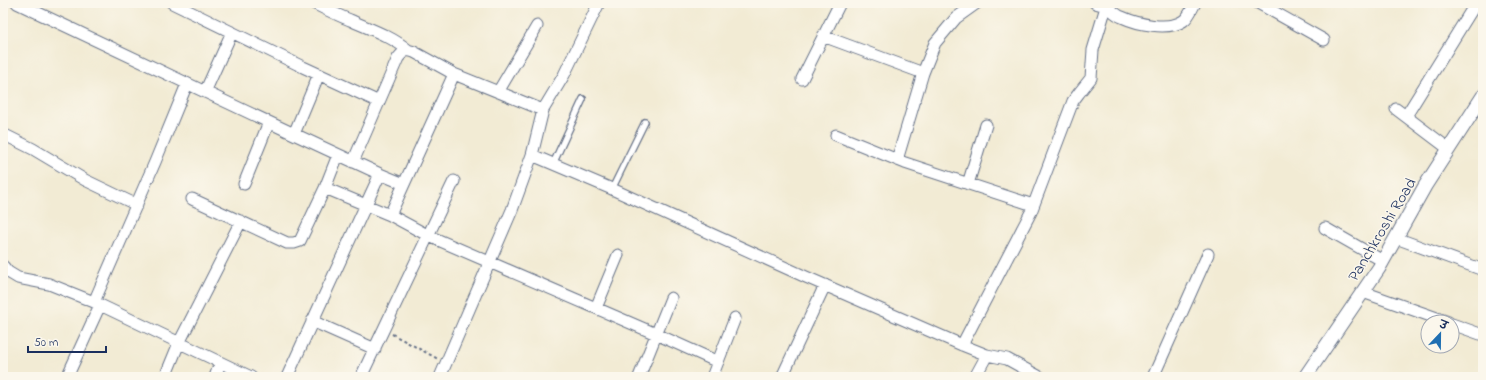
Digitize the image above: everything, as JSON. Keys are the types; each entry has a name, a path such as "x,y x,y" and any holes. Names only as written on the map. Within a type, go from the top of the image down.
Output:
{"street":[{"path":"18,3 338,155 404,184"},
{"path":"172,3 379,102"},
{"path":"313,3 341,17 389,36 398,41 408,50 454,74 543,110"},
{"path":"440,377 519,192 532,155 543,110 564,75 599,3"},
{"path":"802,79 840,3"},
{"path":"897,160 923,73 935,43 956,18 977,3"},
{"path":"1095,3 1106,7 1114,14 1134,21 1149,25 1169,26 1182,22 1187,18 1195,3"},
{"path":"1258,3 1324,40"},
{"path":"1406,116 1476,3"},
{"path":"962,345 1033,205 1073,102 1091,78 1093,50 1106,7"},
{"path":"498,92 537,26"},
{"path":"205,92 232,32"},
{"path":"823,36 923,73"},
{"path":"353,162 398,58 403,51 408,50"},
{"path":"294,134 319,74"},
{"path":"390,215 454,74"},
{"path":"67,377 136,205 187,84"},
{"name":"Panchkroshi Road","path":"1309,376 1383,262 1425,186 1483,96"},
{"path":"1396,109 1449,148"},
{"path":"244,184 268,122"},
{"path":"968,184 986,125"},
{"path":"3,134 33,149 85,180 136,205"},
{"path":"836,135 897,160 1033,205"},
{"path":"192,199 287,243 294,243 300,241 325,188 338,155"},
{"path":"532,155 612,189 962,345 987,355 1007,359 1040,377"},
{"path":"287,377 380,174"},
{"path":"361,377 454,181"},
{"path":"325,188 390,215 429,236 718,362"},
{"path":"165,377 179,343 240,221"},
{"path":"1325,228 1383,262"},
{"path":"1396,238 1483,270"},
{"path":"1153,377 1208,254"},
{"path":"596,308 618,255"},
{"path":"3,266 8,272 18,278 49,284 97,304 251,377"},
{"path":"782,377 825,285"},
{"path":"1363,292 1425,314"},
{"path":"639,377 671,298"},
{"path":"712,377 735,318"},
{"path":"312,322 374,349"},
{"path":"1460,327 1480,334"},
{"path":"975,377 987,355"},
{"path":"215,377 220,363"}],"lane":[{"path":"553,164 584,99"},
{"path":"612,189 645,122"}],"path":[{"path":"384,330 446,363"}]}
